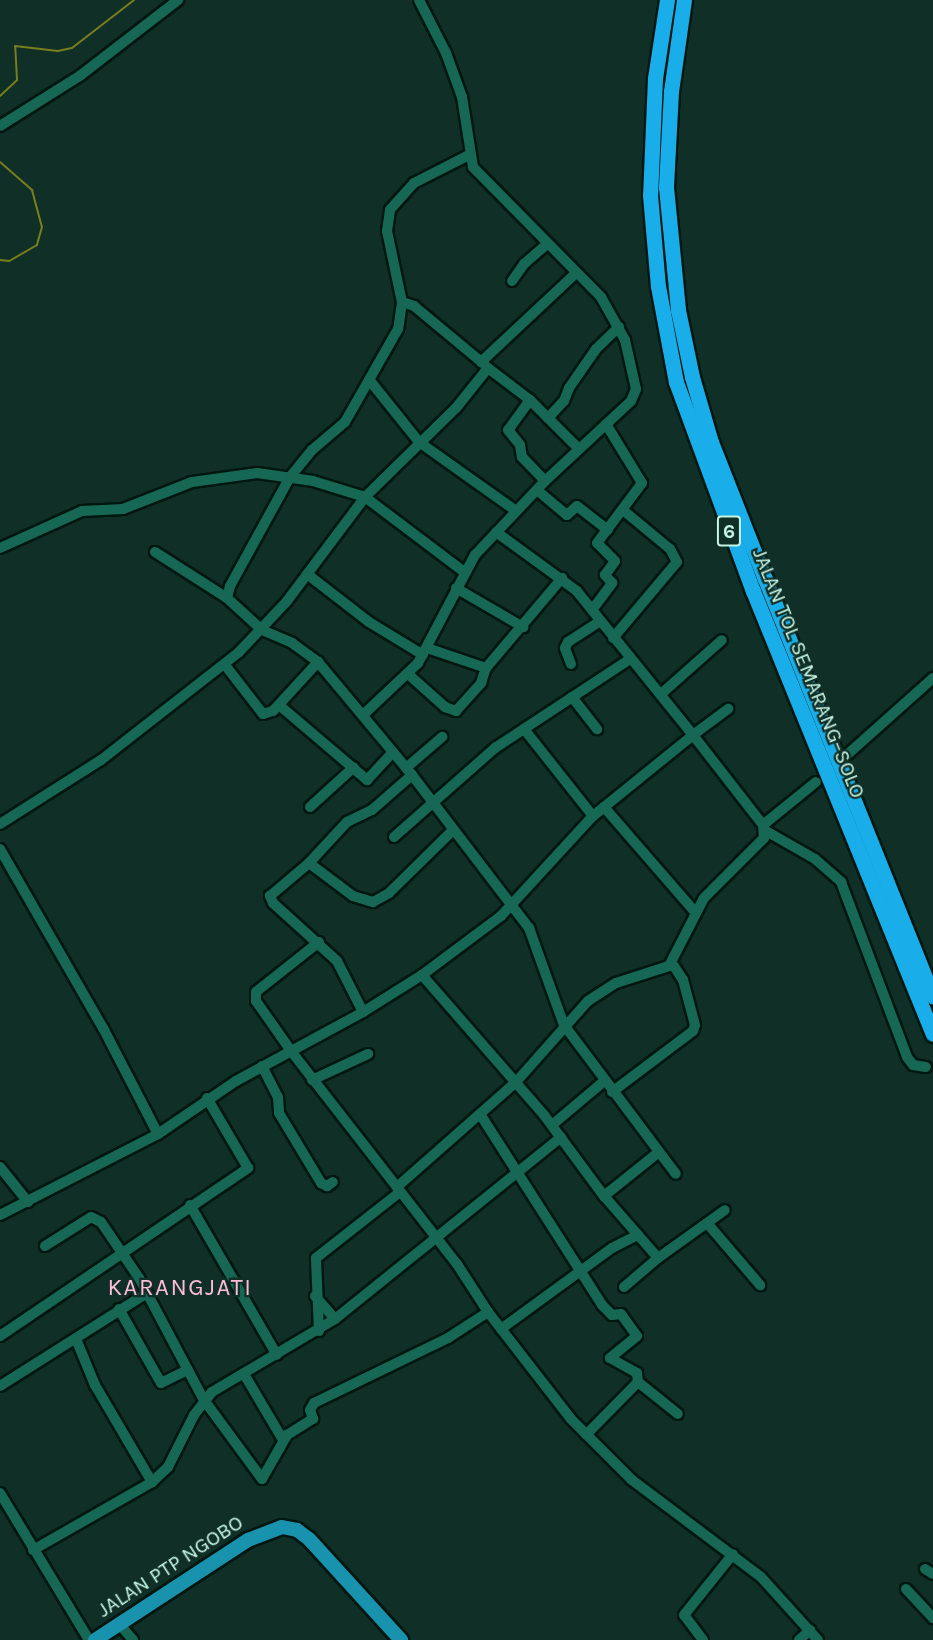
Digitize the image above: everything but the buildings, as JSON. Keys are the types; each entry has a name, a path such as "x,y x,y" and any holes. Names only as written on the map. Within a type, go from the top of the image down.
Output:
{"highway":[{"name":"JALAN TOL SEMARANG–SOLO","path":"667,0 655,78 650,195 658,286 676,382 749,581 933,1034"},
{"name":"JALAN TOL SEMARANG–SOLO","path":"684,0 671,91 666,187 678,310 692,377 736,506 933,996"}],"main road":[{"name":"JALAN PTP NGOBO","path":"95,1640 248,1540 264,1531 286,1527 309,1539 401,1640"}],"street":[{"path":"0,126 81,75 178,0"},
{"path":"363,716 408,674 425,652 464,572 496,532 545,481 636,394 632,364 619,327 601,297 546,245 479,174 469,155 462,97 419,0"},
{"path":"227,598 230,586 290,477 312,450 345,422 371,381 398,329 402,302 386,218 408,187 443,165 469,155"},
{"path":"512,281 524,264 546,245"},
{"path":"0,824 101,760 225,665 262,630 365,497 456,408 484,365 576,273"},
{"path":"402,302 414,306 530,400 579,449"},
{"path":"548,418 563,403 569,388 596,349 619,327"},
{"path":"371,381 419,442 516,511"},
{"path":"530,400 508,430 520,446 522,457 545,481"},
{"path":"592,609 612,583 605,575 615,560 597,544 624,511 642,479 606,424"},
{"path":"0,548 82,511 123,509 192,482 247,473 290,477 365,497 464,572"},
{"path":"537,490 567,515 577,506 608,530"},
{"path":"613,638 678,562 670,549 624,511"},
{"path":"496,532 562,578 592,609 599,622 661,694 765,828 815,859 841,882 907,1057 913,1065 926,1067"},
{"path":"155,552 227,598 262,630 292,643 318,662 409,771 513,905 536,944 564,1025 603,1082 676,1174"},
{"path":"307,574 369,622 425,652 486,668"},
{"path":"408,674 445,707 456,711 481,683 486,668 523,627 562,578"},
{"path":"456,588 523,627"},
{"path":"571,664 565,648 568,642 599,622"},
{"path":"661,694 722,640"},
{"path":"394,837 495,748 630,659"},
{"path":"225,665 259,712 270,714 318,662"},
{"path":"848,754 933,678"},
{"path":"572,697 597,729"},
{"path":"279,705 369,780 393,752"},
{"path":"0,1215 158,1134 207,1098 363,1012 422,975 513,905 593,816 728,709"},
{"path":"524,729 593,816"},
{"path":"363,1012 337,961 270,898 309,863 347,822 372,810 442,737"},
{"path":"310,807 354,767"},
{"path":"319,1331 315,1296 316,1258 399,1190 516,1082 564,1025 588,1001 616,983 672,963 695,912 758,845 765,828 816,782"},
{"path":"604,807 695,912"},
{"path":"309,863 353,896 373,902 389,892 453,830"},
{"path":"0,849 103,1028 158,1134"},
{"path":"319,942 256,992 256,1000 291,1051 436,1237 501,1329 586,1435 639,1485 732,1554 775,1591 818,1640"},
{"path":"612,1092 693,1030 695,1025 683,980 672,963"},
{"path":"422,975 552,1125 604,1197 658,1258"},
{"path":"312,1080 368,1054"},
{"path":"262,1066 278,1097 279,1113 321,1183 327,1186 333,1182"},
{"path":"552,1125 603,1082"},
{"path":"0,1336 190,1205 248,1168 207,1098"},
{"path":"480,1114 608,1313 621,1314 638,1336 610,1358 637,1373 638,1382 678,1414"},
{"path":"33,1550 152,1482 168,1467 204,1400 335,1320 561,1137"},
{"path":"604,1197 659,1152"},
{"path":"0,1167 28,1202"},
{"path":"190,1205 277,1355"},
{"path":"624,1287 658,1258 725,1210"},
{"path":"45,1246 91,1217 105,1227 147,1293 204,1400 262,1479 283,1440 293,1428 313,1419 310,1410 314,1403 448,1338 488,1312"},
{"path":"707,1223 760,1285"},
{"path":"501,1329 612,1248 638,1235"},
{"path":"0,1386 147,1293"},
{"path":"315,1296 335,1320"},
{"path":"119,1309 161,1383 188,1370"},
{"path":"76,1339 95,1385 152,1482"},
{"path":"244,1374 283,1440"},
{"path":"586,1435 638,1382"},
{"path":"0,1493 89,1640"},
{"path":"703,1640 684,1616 732,1554"},
{"path":"906,1589 933,1618"},
{"path":"120,1624 133,1640"},
{"path":"799,1640 810,1630"}],"waterway":[{"path":"0,96 17,80 15,46 58,51 72,48 134,0"},
{"path":"0,162 32,190 42,227 37,245 9,261 0,260"}],"district":[{"name":"KARANGJATI","path":"180,1288"}]}
